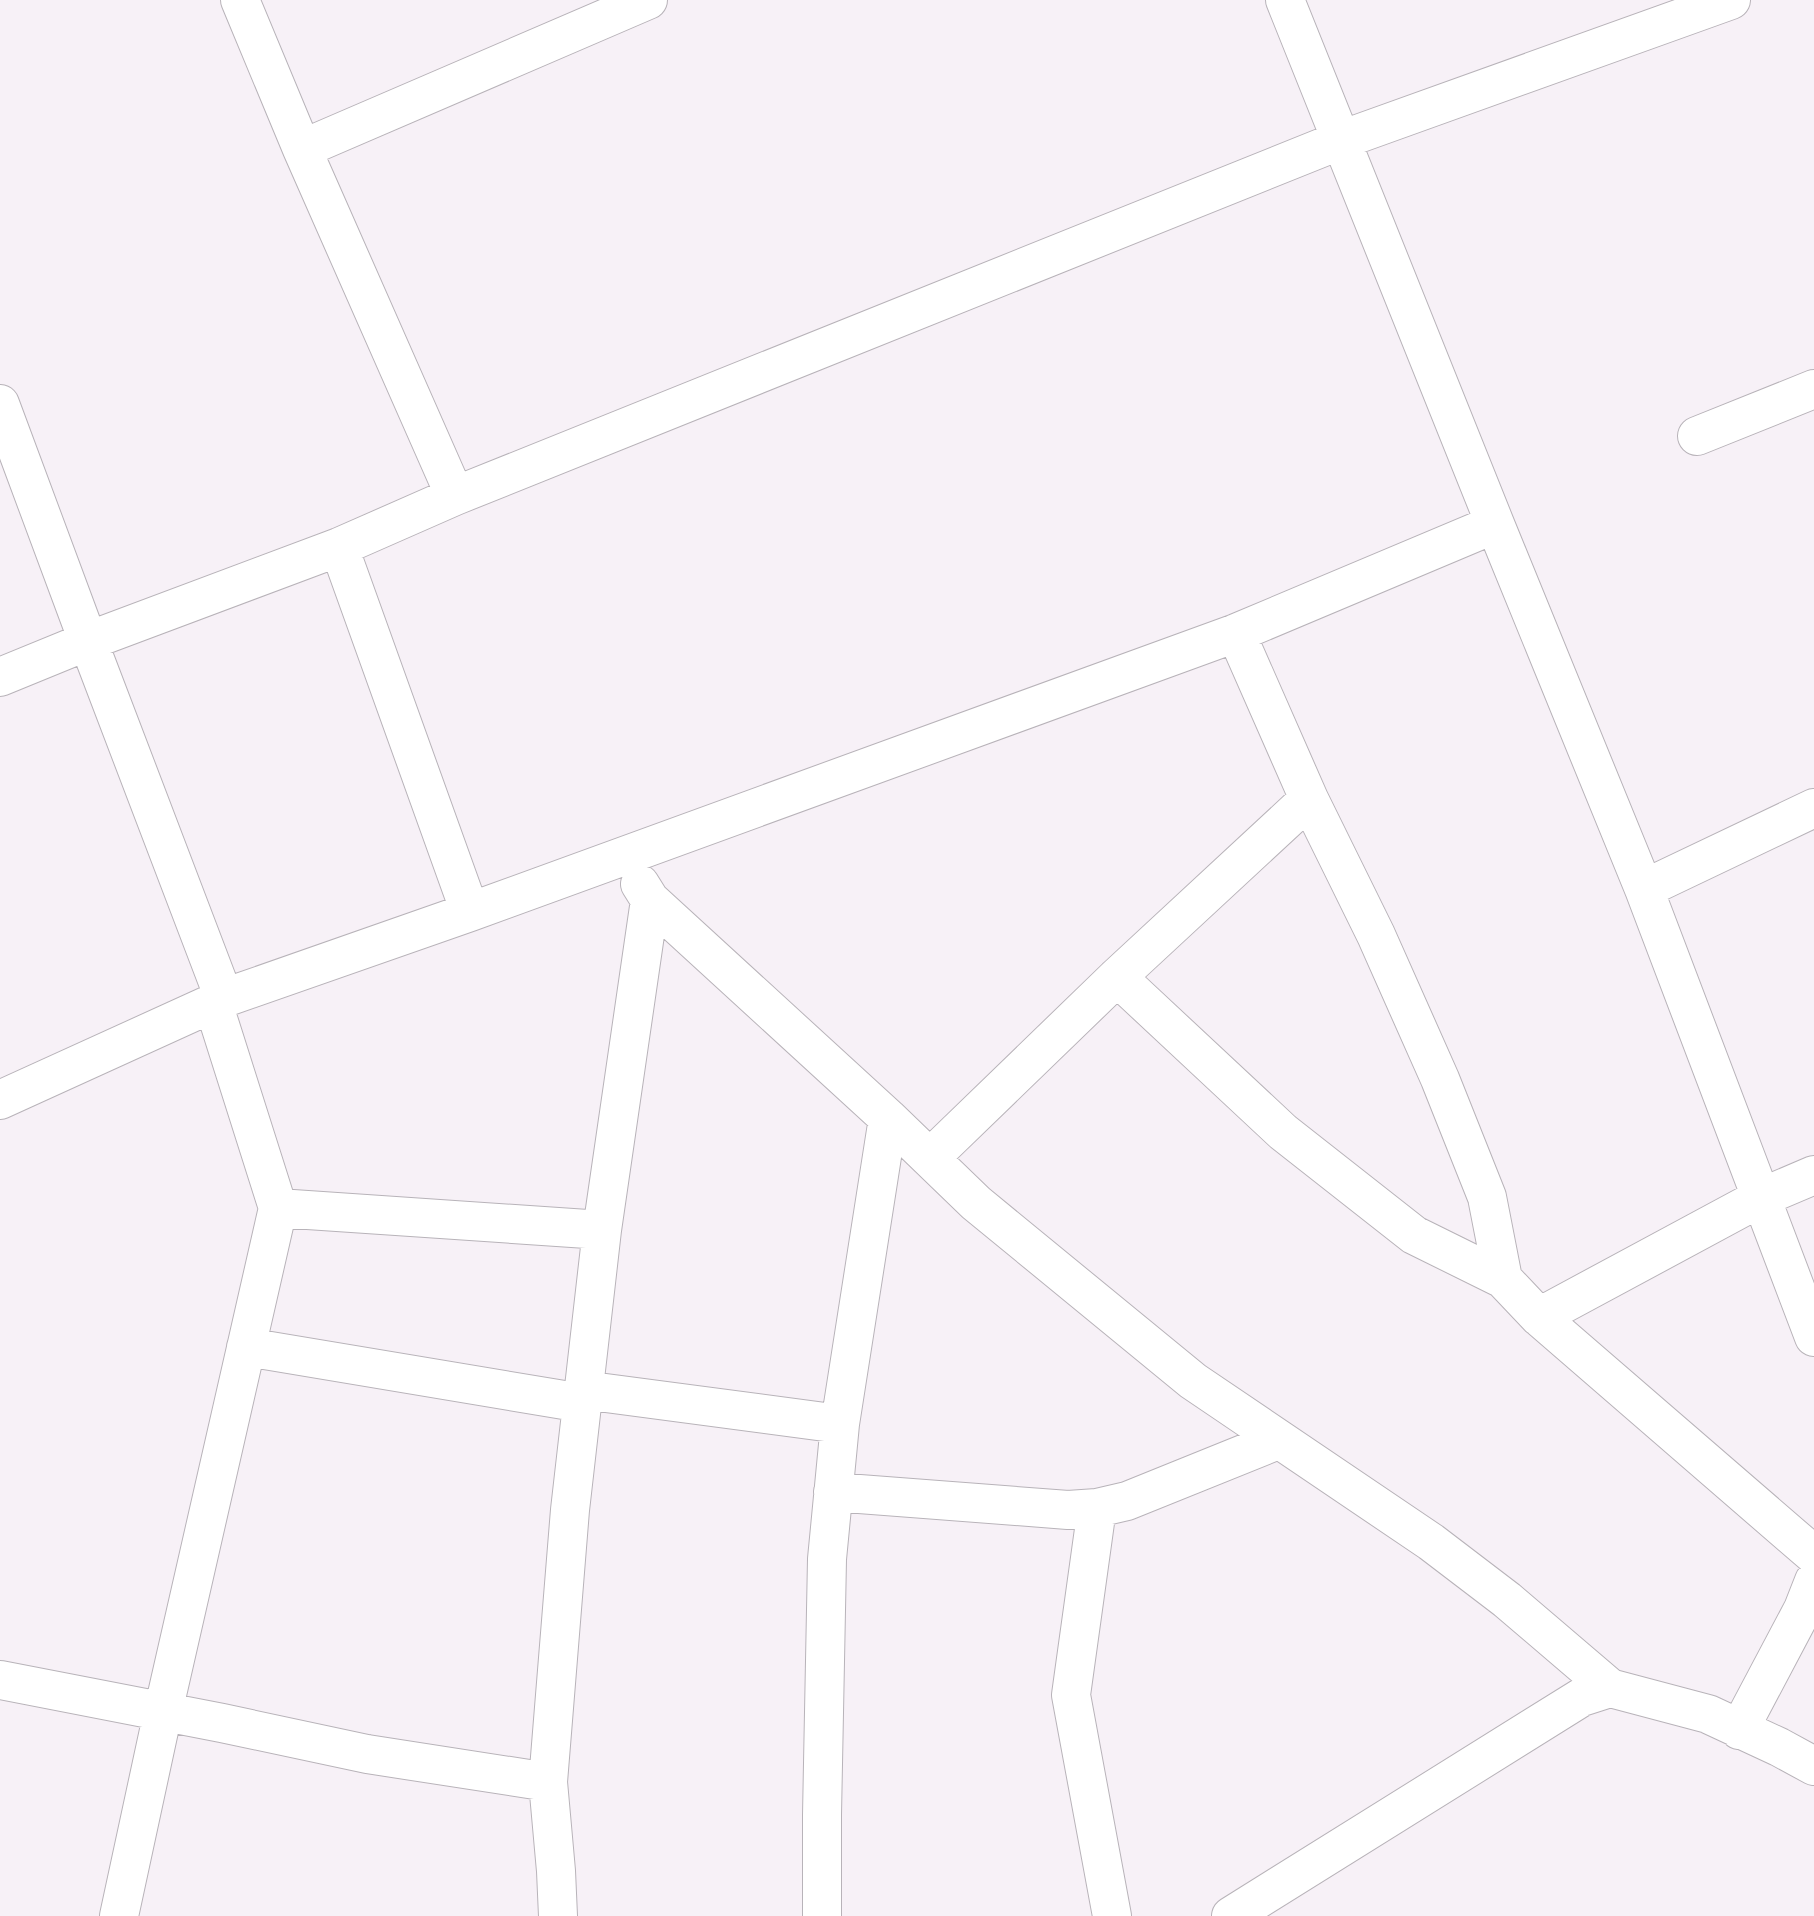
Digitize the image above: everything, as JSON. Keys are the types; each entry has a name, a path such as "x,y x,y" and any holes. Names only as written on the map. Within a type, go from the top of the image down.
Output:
{"street":[{"path":"240,0 302,149 455,496"},
{"path":"302,149 596,10 648,0"},
{"path":"1285,0 1644,889 1814,1337"},
{"path":"0,677 88,640 339,547 455,496 1341,140 1731,0"},
{"path":"1697,436 1814,389"},
{"path":"0,404 219,1000 278,1208 119,1916"},
{"path":"0,1100 219,1000 470,912 1236,633 1495,524"},
{"path":"339,547 470,912"},
{"path":"1236,633 1309,799 1376,935 1440,1079 1487,1197 1503,1279"},
{"path":"930,1158 1309,799"},
{"path":"1644,889 1814,808"},
{"path":"623,855 650,900 888,1118 976,1203 1193,1381 1431,1542 1507,1600 1610,1688 1708,1714 1814,1766"},
{"path":"558,1916 548,1782 564,1577 602,1230 650,900"},
{"path":"1117,978 1283,1132 1414,1235 1503,1279 1539,1317 1814,1555"},
{"path":"822,1916 827,1559 840,1424 888,1118"},
{"path":"1539,1317 1760,1198 1814,1175"},
{"path":"278,1208 602,1230"},
{"path":"246,1347 582,1396 840,1424"},
{"path":"833,1492 1068,1510 1097,1508 1127,1501 1278,1440"},
{"path":"1097,1508 1071,1695 1112,1916"},
{"path":"1739,1730 1814,1581"},
{"path":"0,1680 367,1754 548,1782"},
{"path":"1231,1916 1583,1697 1610,1688"}]}
